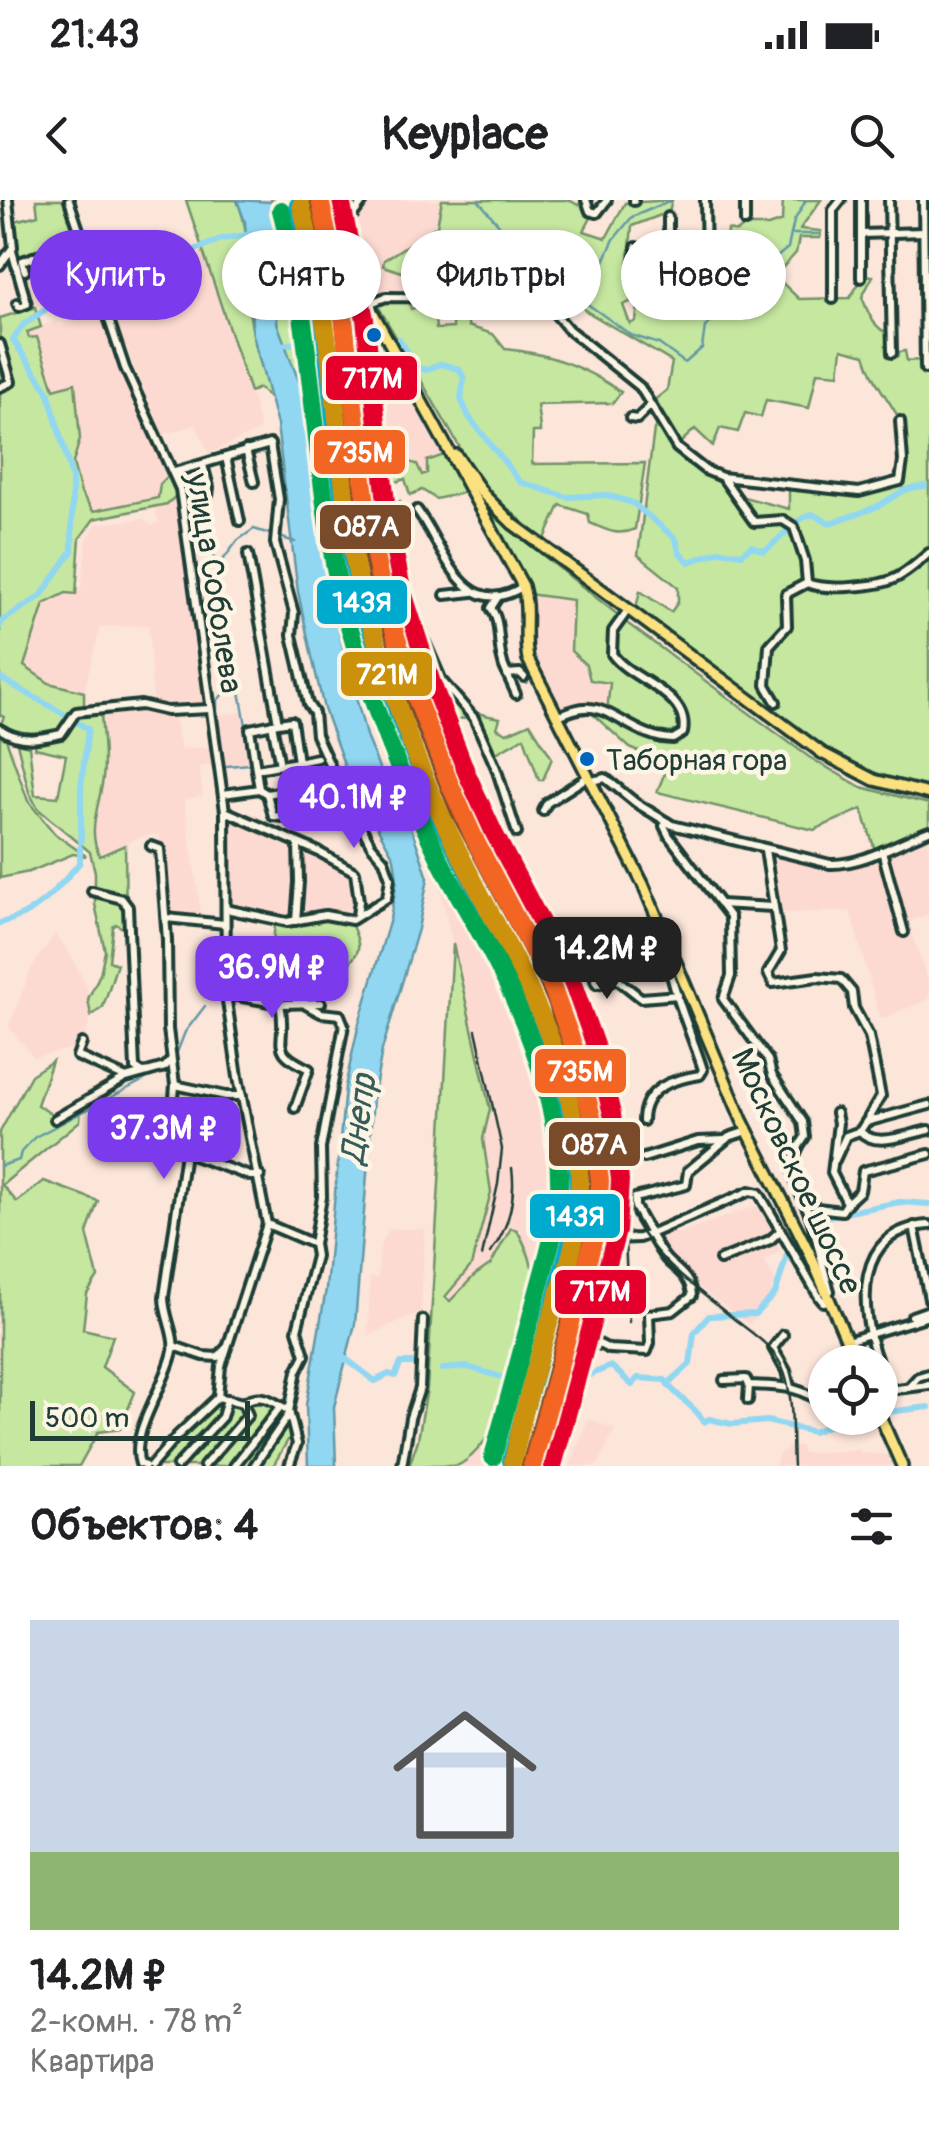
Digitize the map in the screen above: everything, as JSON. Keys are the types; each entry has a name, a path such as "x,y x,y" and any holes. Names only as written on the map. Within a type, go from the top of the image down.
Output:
{"main road":[{"name":"Московское шоссе","path":"330,200 339,230"},
{"name":"Московское шоссе","path":"376,320 524,586 528,659 591,778 670,945 747,1130 798,1230 848,1345"},
{"path":"396,358 468,473 493,505 626,612"},
{"path":"460,472 500,520 836,762 874,780 929,796"},
{"path":"889,1435 902,1466"}],"street":[{"path":"8,200 12,250 27,304 19,307 17,303"},
{"name":"улица Соболева","path":"68,200 77,230"},
{"path":"338,227 348,222 364,200"},
{"path":"586,200 590,211 596,213 607,200"},
{"path":"706,200 706,230"},
{"path":"744,200 745,222"},
{"path":"833,299 833,210 841,200"},
{"path":"861,200 861,278"},
{"path":"889,200 892,353"},
{"path":"923,200 925,368"},
{"path":"668,217 669,230"},
{"path":"862,234 923,232"},
{"path":"0,265 12,250"},
{"path":"25,271 22,261 30,258"},
{"path":"381,300 540,298 568,329 640,386 677,448 704,470 722,477 868,491 900,481 904,461 900,422"},
{"name":"улица Соболева","path":"108,320 124,368 174,472 195,579 225,812 226,994 267,1224"},
{"path":"0,344 11,382 0,386"},
{"path":"396,358 365,376 375,445 369,453 387,580 406,629 424,642 442,682 474,718 496,768 516,833"},
{"path":"630,418 638,419 651,405"},
{"path":"174,472 270,444 278,499 275,543 294,614 292,634 308,704 314,713 316,735 390,878 387,898 352,920 325,916 274,920 226,909"},
{"path":"246,450 254,482"},
{"path":"226,457 240,521"},
{"path":"203,465 208,496"},
{"path":"722,477 754,522 784,520 794,526 806,561 807,583"},
{"path":"417,510 444,562 473,592"},
{"path":"776,702 766,685 770,642 786,626 786,594 807,583 825,588 887,582 907,572 929,553"},
{"path":"248,554 280,765"},
{"path":"445,596 473,592 498,597 524,586"},
{"path":"498,597 491,608 498,619 497,642 516,694"},
{"path":"558,716 596,708 654,736 673,740 683,733 682,714 670,697 632,673 612,654 614,631 626,612"},
{"path":"507,674 520,673 524,678"},
{"path":"0,729 10,736 30,740 62,734 76,712 142,705 166,710 210,710"},
{"path":"298,762 292,722 250,729 256,769 274,816 353,824 359,821"},
{"path":"256,769 317,758"},
{"path":"543,811 591,778 603,777 666,822 766,850 840,865 929,831"},
{"path":"223,794 337,781"},
{"path":"225,812 298,842 356,872 357,917"},
{"path":"613,1239 639,1238 750,1190 759,1193 822,1302 830,1301 810,1216 794,1186 794,1154 805,1138 803,1122 772,1075 768,1060 723,999 731,976 730,917 669,836 666,822"},
{"path":"296,921 298,842"},
{"path":"151,846 160,849 166,918 168,1029 175,1085 172,1112 186,1152 164,1297 164,1318 174,1346 165,1379 136,1443 140,1464 148,1466 176,1436 223,1398"},
{"path":"766,850 780,951 768,973 773,983 817,977 840,979 852,992 854,1008 869,1036 881,1096 860,1130 846,1136 832,1171"},
{"path":"882,851 904,932"},
{"path":"92,891 122,899 128,907 135,1068 143,1073"},
{"path":"720,904 774,907"},
{"path":"166,918 226,924"},
{"path":"550,940 543,947 590,1078 599,1118"},
{"path":"552,966 559,960 558,950 583,949 605,940 613,950 595,980 597,984 617,979 641,998 678,995"},
{"name":"Московское шоссе","path":"644,1121 643,1108 648,1098 672,1080 703,1070 678,995 667,951 670,945"},
{"path":"226,994 280,1004 321,1002"},
{"path":"280,1004 285,1026 280,1049 284,1056 309,1069 295,1108"},
{"path":"254,1466 290,1412 297,1371 305,1355 298,1330 316,1256 321,1148 343,1032 340,1015 321,1013 306,1005"},
{"path":"82,1042 77,1056 126,1078"},
{"path":"56,1119 126,1078 165,1067 172,1059"},
{"path":"175,1085 242,1096"},
{"path":"866,1122 929,1105"},
{"path":"836,1113 832,1171 847,1203"},
{"path":"585,1337 609,1349 647,1350 649,1314 673,1311 692,1296 692,1288 668,1262 636,1207 635,1198 686,1185 688,1171 726,1140 747,1130"},
{"path":"860,1130 875,1141 929,1130"},
{"path":"644,1158 698,1141 726,1140"},
{"path":"186,1152 250,1176 260,1176"},
{"path":"810,1216 817,1208 842,1211 860,1191 863,1171 929,1154"},
{"path":"177,1466 222,1417 226,1348 267,1224 314,1244"},
{"path":"872,1345 864,1285 872,1258 894,1236 914,1226 929,1225"},
{"path":"914,1226 929,1299"},
{"path":"720,1260 770,1240 780,1231"},
{"path":"847,1342 929,1313"},
{"path":"402,1466 420,1388 424,1320"},
{"path":"782,1335 773,1348 790,1386"},
{"path":"174,1346 218,1357 226,1348"},
{"path":"909,1388 928,1374"},
{"path":"724,1380 746,1379 750,1385 748,1400"},
{"path":"750,1385 790,1386 808,1394"},
{"path":"898,1389 929,1385"},
{"path":"234,1466 279,1404 294,1393"},
{"path":"223,1398 243,1403 264,1397 290,1412 297,1444 289,1466"},
{"path":"204,1466 248,1414 243,1403"}],"shaded area":[{"path":"365,200 442,200 437,226 431,230 401,230 401,249 384,260 401,252 401,297 381,298 381,230 346,229"},
{"path":"202,253 260,430 209,453 196,425 162,435 115,320 202,320"},
{"path":"79,320 103,320 170,474 159,497 93,511 81,493 73,463 78,454 74,383 54,390 37,337 29,338 27,332 56,321 60,327"},
{"path":"391,355 447,454 421,475 417,463 364,451 356,377"},
{"path":"177,495 191,574 206,709 153,704 149,625 100,627 84,692 49,683 24,666 44,604 81,589 87,540 96,524 144,519 152,526 159,522 154,506 167,504"},
{"path":"528,594 574,599 571,651 610,682 607,712 596,706 560,714 530,656"},
{"path":"415,686 478,841 565,995 610,1154 605,1171 601,1239 549,1459 543,1466 459,1466 481,1447 516,1396 532,1348 536,1320 528,1248 474,1276 449,1301 445,1297 471,1266 490,1193 483,1139 490,1109 427,831 391,693"},
{"path":"143,708 174,717 181,749 214,746 217,764 199,767 203,796 184,800 202,920 169,915 159,834 140,837 100,857 97,851 94,826 104,775 101,713"},
{"path":"242,712 250,764 222,768 215,716"},
{"path":"227,817 295,845 296,899 292,919 283,921 227,907"},
{"path":"929,833 929,914 908,922 929,985 929,999 881,1019 850,911 777,913 769,855 841,868"},
{"path":"299,848 341,864 353,875 357,912 350,919 295,920"},
{"path":"55,934 87,988 91,1016 82,1046 34,1057 9,1027 31,969"},
{"path":"762,1204 780,1251 765,1260 775,1283 766,1306 749,1325 689,1280 653,1233 673,1228 677,1234"},
{"path":"390,1229 425,1229 421,1311 368,1335 370,1278 378,1277 380,1245"},
{"path":"588,1419 615,1429 597,1466 570,1466"},
{"path":"790,1446 801,1446 802,1453 860,1450 887,1455 892,1466 775,1466 778,1455"}],"green space":[{"path":"36,200 63,200 73,230 30,230 30,257 20,260 11,222 38,215"},
{"path":"186,200 237,200 245,230 222,230 222,308 202,248 202,230 196,230"},
{"path":"271,200 307,200 316,230 276,228"},
{"path":"442,200 569,200 578,205 583,200 593,214 585,230 431,230 437,226"},
{"path":"672,200 669,212 632,226 632,230 621,230 621,320 629,320 630,324 636,320 786,320 786,287 799,299 850,298 864,275 873,276 862,297 872,319 889,333 894,353 905,351 907,361 922,360 929,371 929,787 853,765 636,608 640,591 671,612 678,602 678,587 638,555 654,429 660,424 675,445 732,494 789,509 789,486 868,493 900,483 905,461 903,427 865,355 842,349 839,374 817,372 809,408 766,400 761,417 745,413 738,432 720,428 713,446 695,429 678,445 653,401 667,390 672,362 601,320 601,236 606,238 625,203"},
{"path":"783,200 821,200 800,229 821,231 820,238 799,238 796,253 786,264 786,230 739,230 782,221"},
{"path":"401,249 401,272 383,266 384,260"},
{"path":"401,300 401,320 435,320 436,329 453,328 453,320 468,320 468,326 493,334 505,349 566,363 621,392 613,403 537,405 540,432 533,432 532,464 645,463 635,529 607,530 590,523 588,514 560,505 544,541 498,500 475,474 381,311 381,301"},
{"path":"30,309 30,320 39,320 41,327 27,332 29,338 37,337 54,389 75,383 80,439 73,463 81,493 93,511 158,498 160,484 170,474 177,495 167,504 94,519 80,538 76,594 66,593 44,604 24,666 49,683 84,692 84,706 74,711 64,730 32,737 2,727 4,717 0,715 0,318"},
{"path":"226,320 250,320 271,400 259,388 250,392"},
{"path":"277,320 332,320 336,345 326,355 326,367 319,374 319,398 310,409 288,361"},
{"path":"352,320 370,320 391,355 361,374"},
{"path":"364,451 417,464 422,475 427,473 427,461 447,454 467,492 436,499 422,490 410,495 405,479 389,484 390,493 386,495 388,504 400,501 406,516 390,518 418,621 441,674 470,709 500,718 497,728 507,733 530,723 552,758 543,780 539,780 524,737 489,757 472,719 449,718 411,637 405,639 444,743 501,860 504,887 450,781 406,663 377,554"},
{"path":"480,505 618,615 609,637 610,656 674,706 681,729 677,735 650,732 607,712 610,683 590,680 586,665 571,651 573,600 528,594"},
{"path":"624,621 809,757 861,787 929,804 929,829 875,850 862,809 814,830 657,792 668,765 630,748 587,709 660,744 677,743 688,732 685,716 669,694 614,652 617,631"},
{"path":"101,713 104,770 94,837 100,856 125,845 126,930 116,924 113,927 109,961 117,964 103,1007 91,1016 88,999 105,951 90,852 38,809 29,792 17,743 29,746 35,795 58,797 66,755 35,748 36,743 68,735 78,717"},
{"path":"0,734 5,736 28,801 55,834 86,856 73,854 29,872 0,878"},
{"path":"325,918 350,922 356,935 358,951 342,981 323,983 321,1001 271,1001 268,980 275,925"},
{"path":"453,944 490,1109 483,1139 491,1192 471,1266 445,1297 450,1301 491,1264 511,1228 517,1230 529,1255 537,1306 534,1332 519,1382 482,1444 456,1466 409,1466 427,1388"},
{"path":"52,1061 37,1105 53,1115 81,1106 80,1121 2,1185 17,1202 44,1181 98,1201 87,1233 98,1277 87,1294 83,1329 113,1336 102,1367 135,1392 120,1429 98,1432 79,1466 0,1466 0,1132 31,1075"},
{"path":"257,1399 281,1410 292,1433 273,1466 156,1466 183,1432 219,1400 237,1405"}],"water":[{"path":"237,200 272,202 277,230 246,230"},
{"name":"Днепр","path":"252,320 277,320 311,414 339,633 367,739 383,777 404,805 428,878 418,929 382,1050 373,1099 355,1324 334,1407 336,1466 308,1466 306,1405 326,1289 345,1087 397,879 394,858 346,770 324,709 298,592 277,425"}],"waterway":[{"path":"478,200 520,250 550,269 579,298 631,335 659,344 685,363 702,348 705,327 722,314 740,287 788,248 794,221 806,200"},
{"path":"601,268 614,239 632,217 670,201"},
{"path":"791,234 819,234"},
{"path":"202,247 222,239"},
{"path":"0,626 41,596 72,551 72,478 48,391 13,340 30,320"},
{"path":"361,338 369,341 376,353"},
{"path":"399,339 418,368 426,370 441,364 459,369 464,378 461,399 469,417 520,482 567,497 606,495 633,503 676,539 679,552 689,562 720,551 742,554 751,546 764,551 798,521 812,514 829,523 878,506 907,489 925,486"},
{"path":"278,345 331,341"},
{"path":"217,568 238,540 254,529 295,542"},
{"path":"203,530 214,556 220,589 218,617 224,650 236,679 217,701 217,710"},
{"path":"0,678 71,718"},
{"path":"238,680 247,731"},
{"path":"75,721 88,729 81,788 81,842"},
{"path":"227,766 250,764 250,744"},
{"path":"0,923 35,908 54,891 80,862 80,848"},
{"path":"174,1060 185,1032 205,1006"},
{"path":"0,1166 19,1160 35,1137 169,1067"},
{"path":"813,1219 900,1202 929,1204"},
{"path":"668,1384 690,1364 694,1333 709,1316 755,1314 775,1294 787,1255"},
{"path":"340,1361 346,1359 375,1381 389,1374 395,1376 401,1363 413,1363"},
{"path":"554,1402 564,1405 573,1382 611,1366 632,1385 638,1378 665,1380 704,1422 767,1421 808,1431"},
{"path":"443,1369 468,1367 518,1382"},
{"path":"898,1411 929,1407"}],"railway":[{"path":"517,918 556,992 603,1148 636,1223 668,1264 761,1340 782,1367 791,1403 793,1466"},
{"path":"476,1030 502,1149 482,1256"},
{"path":"490,1253 510,1213 512,1168"},
{"path":"621,1208 629,1322"}],"transit line":[{"name":"087А","path":"317,200 342,302 366,531 379,590 418,711 458,810 557,1004 596,1151 598,1192 593,1236 530,1466"},
{"name":"735М","path":"320,200 340,291 368,521 383,595 449,782 553,989 575,1050 592,1117 600,1181 597,1227 532,1466"},
{"name":"717М","path":"341,200 365,319 388,519 402,589 467,774 572,981 595,1045 612,1114 620,1180 617,1231 553,1466"},
{"name":"143Я","path":"298,205 322,305 346,533 360,596 399,717 439,817 538,1011 576,1154 578,1191 573,1232 511,1461"},
{"name":"721М","path":"301,205 328,344 350,536 372,629 422,771 538,1008 570,1102 578,1153 577,1223 513,1461"},
{"path":"281,210 305,336 331,546 361,666 406,786 440,860 512,995 537,1057 553,1123 558,1156 557,1221 493,1457"}],"place":[{"name":"Таборная гора","path":"587,759"}]}
